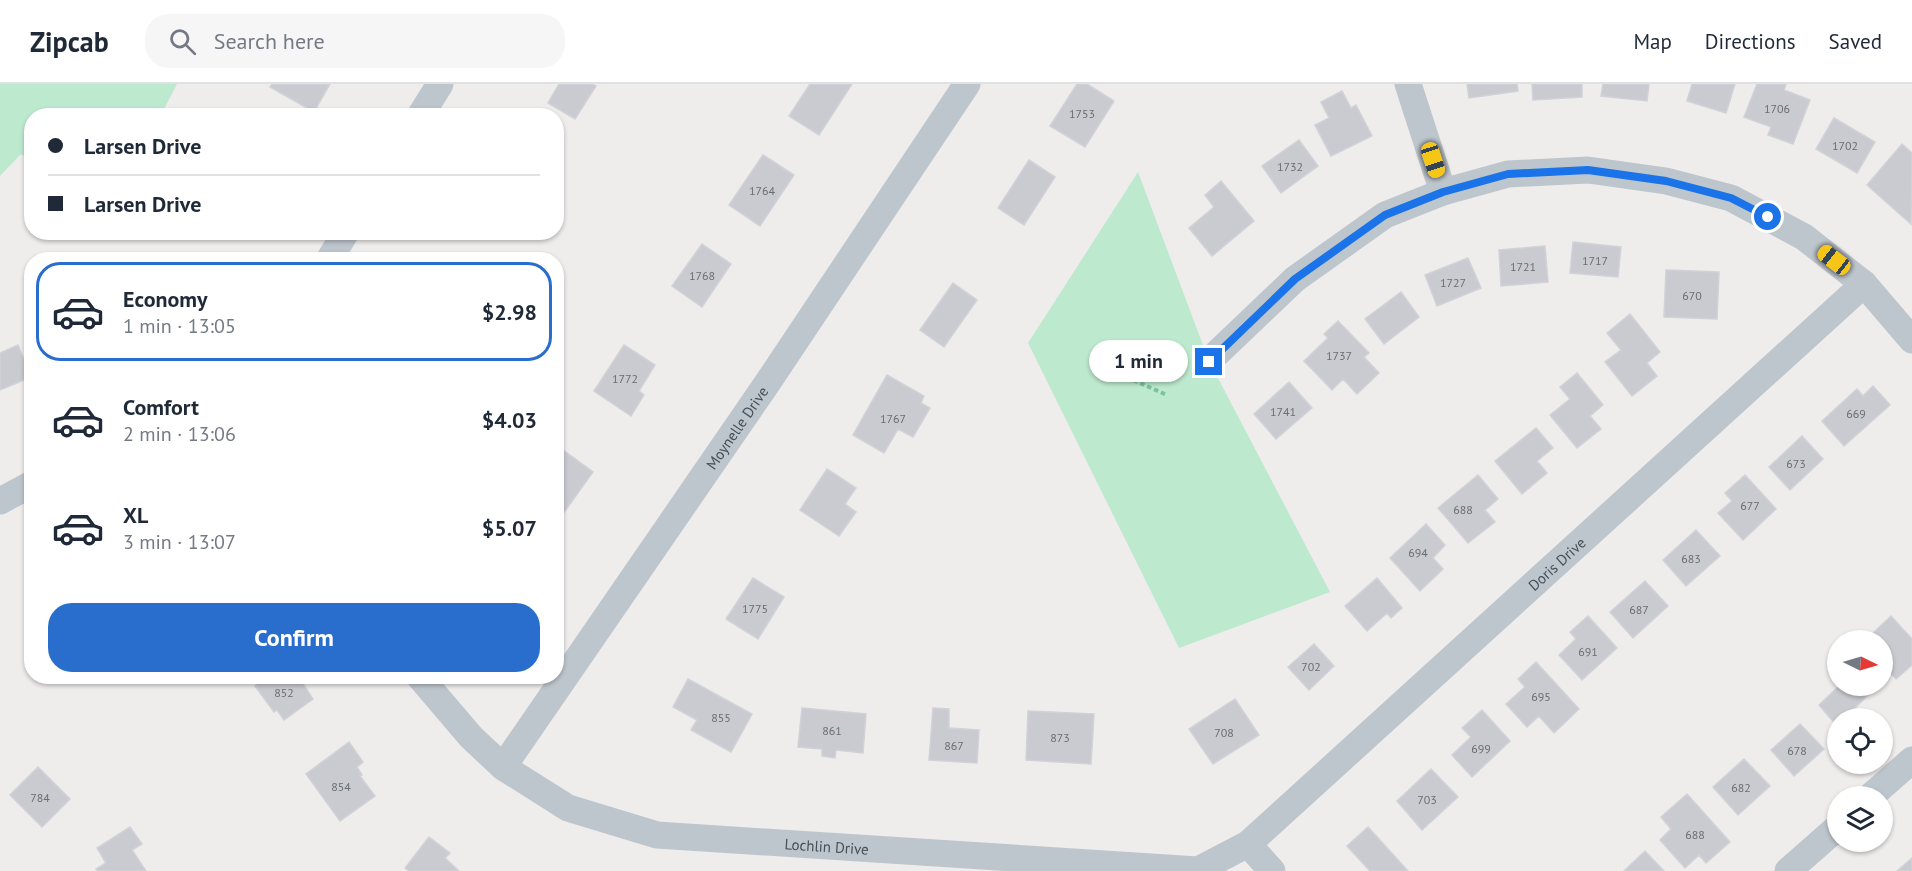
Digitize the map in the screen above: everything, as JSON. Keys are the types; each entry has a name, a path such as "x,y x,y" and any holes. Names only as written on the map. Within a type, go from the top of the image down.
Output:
{"street":[{"path":"425,108 440,84"},
{"name":"Moynelle Drive","path":"564,678 766,385 967,84"},
{"path":"1408,84 1443,192"},
{"path":"1209,362 1295,279 1385,215 1443,192 1508,174 1588,170 1666,181 1731,198 1804,237 1864,284 1912,340"},
{"name":"Doris Drive","path":"1248,844 1864,284"},
{"path":"0,501 24,488"},
{"name":"Lochlin Drive","path":"426,684 471,737 503,767 568,808 657,835 1198,870 1248,844"},
{"name":"Moynelle Drive","path":"503,767 560,684"},
{"path":"1882,786 1912,760"},
{"path":"1788,871 1827,837"},
{"path":"1248,844 1272,871"}],"path":[{"path":"1106,368 1167,395"}],"green space":[{"path":"0,84 177,84 165,108 24,108 24,156 21,154 0,176"},
{"path":"1138,172 1209,361 1330,592 1179,648 1028,343"}],"building":[{"path":"272,84 330,84 316,108 307,108 270,87"},
{"path":"559,84 596,86 575,119 564,112 564,108 556,108 548,103"},
{"path":"810,84 852,84 819,135 789,116"},
{"path":"1077,84 1087,84 1114,101 1085,147 1050,126"},
{"path":"1467,84 1517,84 1518,91 1469,98"},
{"path":"1532,84 1582,84 1582,97 1533,100"},
{"path":"1603,84 1649,84 1647,101 1601,96"},
{"path":"1692,84 1735,84 1726,113 1687,101"},
{"path":"1757,84 1786,84 1784,90 1810,100 1793,144 1768,135 1771,127 1744,117"},
{"path":"1342,91 1351,108 1356,105 1372,136 1331,156 1315,125 1329,118 1321,102"},
{"path":"1834,118 1875,142 1857,173 1816,149"},
{"path":"1299,140 1318,166 1281,193 1262,166"},
{"path":"1902,144 1912,153 1911,224 1867,185"},
{"path":"763,155 794,175 760,226 729,205"},
{"path":"1029,160 1055,177 1024,225 998,208"},
{"path":"1221,181 1254,221 1212,256 1189,228 1214,207 1205,195"},
{"path":"1573,242 1621,247 1618,277 1570,273"},
{"path":"702,244 731,264 702,307 672,286"},
{"path":"1545,246 1548,282 1501,286 1499,250"},
{"path":"1468,258 1481,288 1437,306 1425,275"},
{"path":"1666,270 1719,272 1717,319 1664,317"},
{"path":"953,283 977,300 944,347 920,330"},
{"path":"1401,292 1419,317 1384,344 1365,319"},
{"path":"1630,314 1660,352 1647,363 1657,376 1632,396 1605,362 1621,350 1607,333"},
{"path":"1338,321 1369,353 1364,357 1379,373 1357,394 1343,379 1332,390 1304,361 1328,338 1324,334"},
{"path":"18,345 24,360 24,380 0,390 0,353"},
{"path":"624,345 655,365 639,391 644,395 631,416 594,391"},
{"path":"1577,373 1603,405 1590,416 1601,429 1577,448 1550,415 1570,399 1560,387"},
{"path":"887,375 924,396 921,403 930,408 913,437 898,429 884,453 853,435"},
{"path":"1289,382 1312,408 1276,439 1254,414"},
{"path":"1873,386 1890,405 1844,446 1822,421 1857,389 1863,396"},
{"path":"1536,428 1553,448 1537,461 1547,473 1522,494 1495,461"},
{"path":"1802,436 1823,459 1790,490 1769,467"},
{"path":"564,451 593,472 564,512"},
{"path":"827,469 856,488 845,504 856,512 839,536 800,510"},
{"path":"1478,475 1498,499 1485,510 1495,522 1468,543 1438,508"},
{"path":"1745,475 1776,509 1743,540 1718,513 1732,501 1725,493"},
{"path":"1426,524 1445,545 1433,558 1443,569 1420,591 1390,558"},
{"path":"1696,530 1720,556 1686,586 1663,560"},
{"path":"753,578 784,597 758,639 726,619"},
{"path":"1377,578 1402,608 1391,618 1387,613 1367,631 1345,606"},
{"path":"1645,581 1668,606 1633,638 1610,612"},
{"path":"1588,616 1617,648 1582,680 1559,655 1576,639 1570,632"},
{"path":"1891,616 1912,639 1912,665 1896,679 1893,676 1893,630 1876,630"},
{"path":"1314,644 1334,666 1309,690 1288,667"},
{"path":"1536,662 1579,709 1554,733 1539,716 1527,727 1506,704 1525,687 1518,679"},
{"path":"688,679 752,714 731,752 691,730 697,720 673,707"},
{"path":"258,684 303,684 313,699 284,720 277,710 274,712 255,686"},
{"path":"1828,696 1867,696 1855,708 1827,708 1827,714 1819,705"},
{"path":"1235,699 1259,735 1213,764 1189,729"},
{"path":"802,708 866,714 863,753 836,750 835,758 822,756 822,749 798,747"},
{"path":"933,708 949,709 949,728 979,730 977,763 929,760"},
{"path":"1482,710 1510,741 1472,777 1452,755 1471,737 1462,728"},
{"path":"1028,711 1094,714 1091,764 1026,760"},
{"path":"1800,724 1824,749 1794,776 1771,750"},
{"path":"349,742 363,762 357,767 362,775 360,776 375,796 340,821 306,774"},
{"path":"1744,759 1770,786 1738,815 1713,787"},
{"path":"38,767 70,799 42,827 10,795"},
{"path":"1431,769 1458,797 1422,830 1397,801"},
{"path":"1687,794 1730,842 1706,863 1699,855 1685,868 1660,840 1671,829 1661,817"},
{"path":"130,827 142,844 132,850 146,871 98,871 96,869 106,863 97,848"},
{"path":"1368,827 1408,871 1370,871 1347,846"},
{"path":"429,837 450,853 445,858 459,871 409,871 405,868"},
{"path":"1645,851 1664,871 1624,871"},
{"path":"1912,858 1912,871 1897,871"}],"route":[{"path":"1209,362 1295,279 1385,215 1443,192 1508,174 1588,170 1666,181 1731,198 1768,217"}]}
